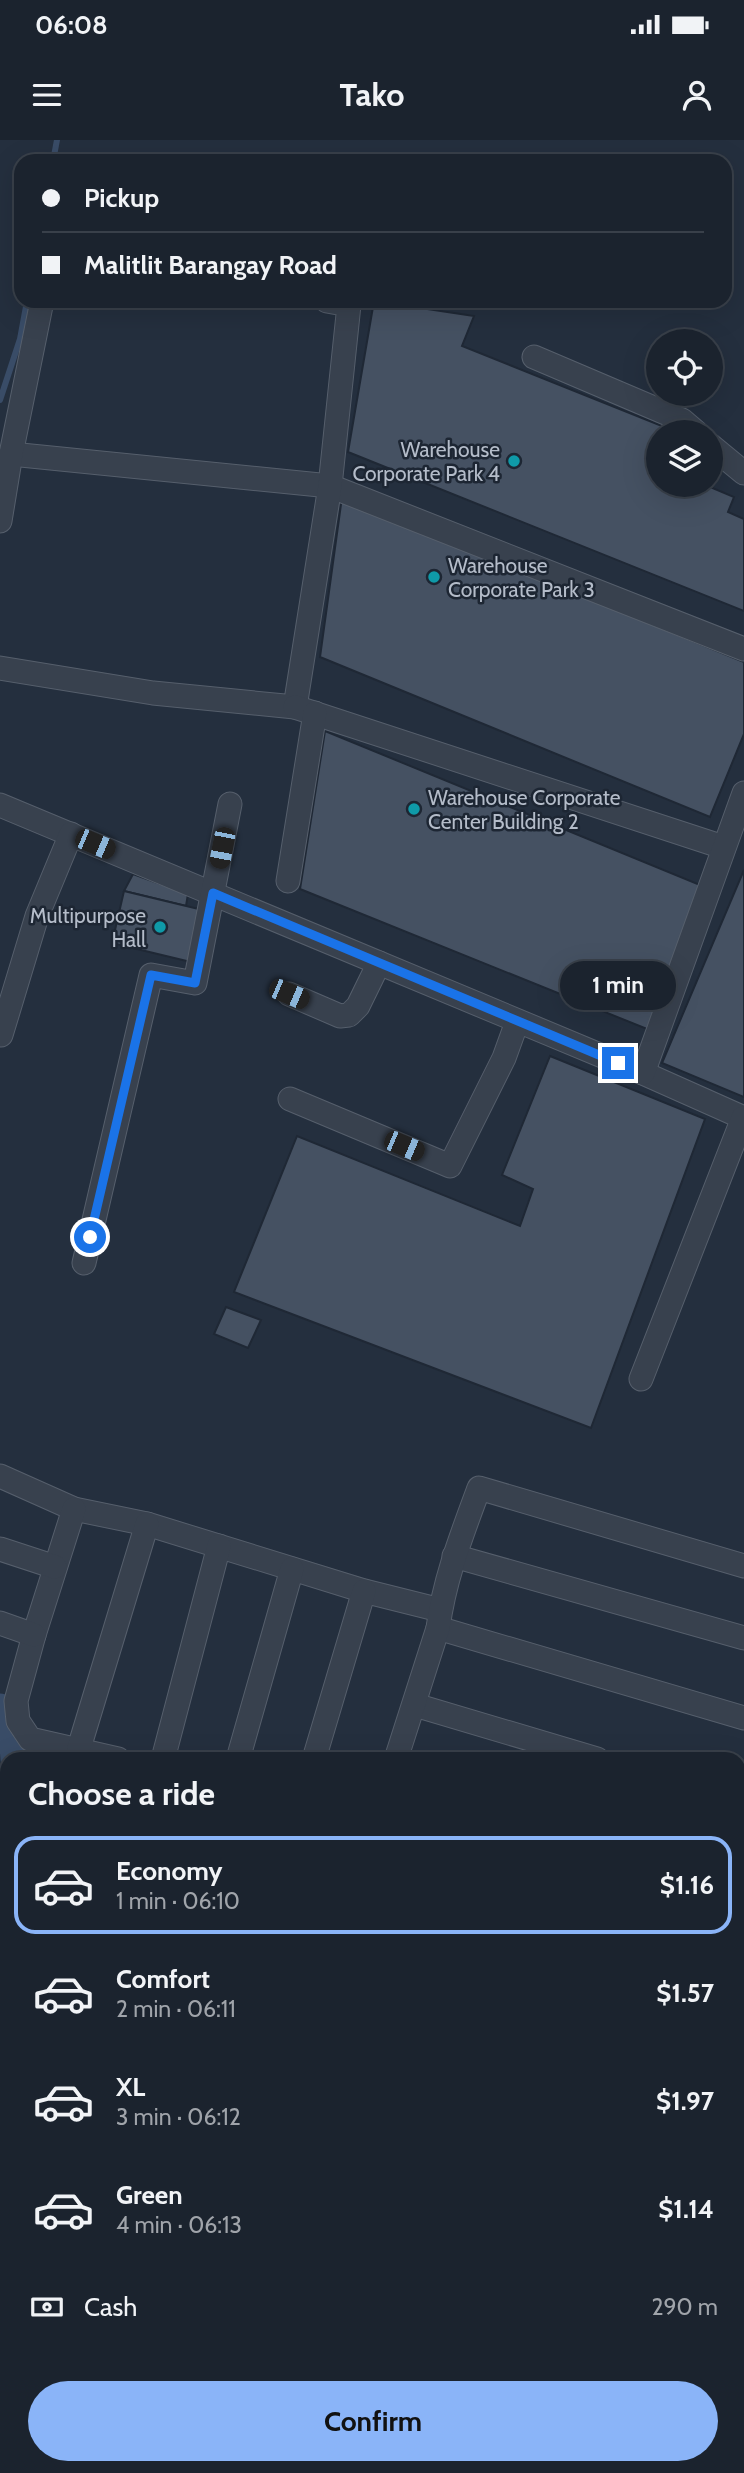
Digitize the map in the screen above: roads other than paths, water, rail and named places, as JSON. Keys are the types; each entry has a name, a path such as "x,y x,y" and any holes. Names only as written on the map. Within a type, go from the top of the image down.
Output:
{"street":[{"path":"0,521 41,308"},
{"path":"288,881 349,308"},
{"path":"534,358 680,420"},
{"path":"11,454 330,486 744,649"},
{"path":"723,456 744,473"},
{"path":"0,668 153,693 305,710 723,847"},
{"path":"643,1073 744,793"},
{"path":"84,1263 151,975 195,983 230,804"},
{"path":"0,805 643,1073 744,1118 640,1379"},
{"path":"1,1035 37,916 71,834"},
{"path":"289,994 341,1016 349,1016 358,1006 379,963"},
{"path":"290,1098 450,1166 504,1058 517,1022"},
{"path":"0,1476 74,1509 147,1524 364,1591 439,1619 744,1718"},
{"path":"398,1752 415,1705 454,1556 478,1488 744,1566"},
{"path":"74,1509 34,1634 16,1701 18,1721 30,1739 91,1752"},
{"path":"79,1748 147,1524"},
{"path":"165,1752 219,1546"},
{"path":"0,1549 55,1567"},
{"path":"454,1556 744,1638"},
{"path":"240,1752 292,1569"},
{"path":"316,1752 364,1591"},
{"path":"0,1623 34,1634"},
{"path":"415,1705 573,1752"}],"waterway":[{"path":"54,154 57,140"},
{"path":"0,400 20,339 26,308"},
{"path":"0,1711 12,1726 17,1752"}],"place":[{"name":"Warehouse Corporate Park 4","path":"514,461"},
{"name":"Warehouse Corporate Park 3","path":"434,577"},
{"name":"Warehouse Corporate Center Building 2","path":"414,809"},
{"name":"Multipurpose Hall","path":"160,927"}]}
